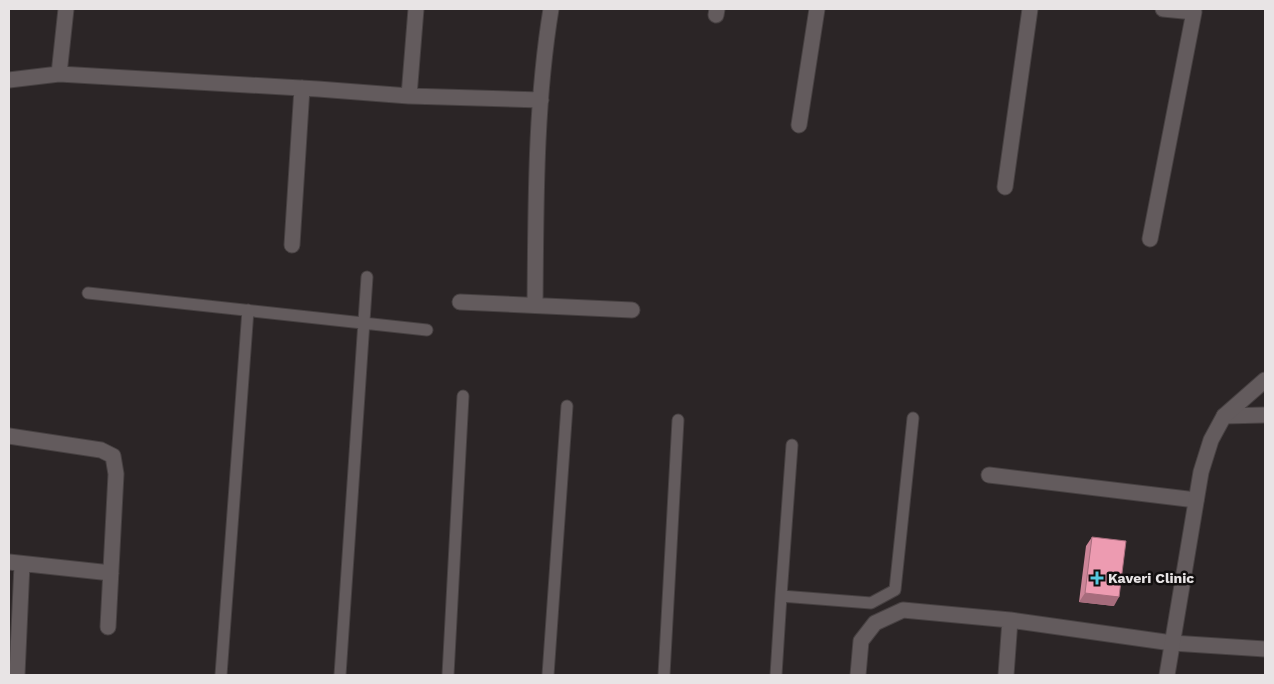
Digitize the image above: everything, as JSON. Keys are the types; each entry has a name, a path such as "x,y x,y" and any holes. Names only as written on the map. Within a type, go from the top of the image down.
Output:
{"street":[{"path":"59,74 66,9"},
{"path":"409,96 416,9"},
{"path":"534,305 537,159 545,47 551,9"},
{"path":"798,125 817,9"},
{"path":"1005,187 1030,9"},
{"path":"1150,238 1194,12 1163,9"},
{"path":"9,80 59,74 409,96 541,100"},
{"path":"292,245 302,88"},
{"path":"460,302 632,310"},
{"path":"1167,675 1201,472 1211,440 1224,416 1265,380"},
{"path":"1224,416 1265,414"},
{"path":"9,436 101,450 113,456 116,474 108,627"},
{"path":"989,475 1196,500"},
{"path":"17,675 16,563 111,573"},
{"path":"858,675 861,641 875,623 903,610 1010,620 1172,643 1265,649"},
{"path":"1006,675 1010,620"}],"lane":[{"path":"340,675 367,277"},
{"path":"88,293 428,330"},
{"path":"220,675 248,310"},
{"path":"448,675 463,396"},
{"path":"548,675 568,406"},
{"path":"781,596 871,603 895,590 913,418"},
{"path":"664,675 678,420"},
{"path":"776,675 792,445"}],"building":[{"path":"1092,537 1126,541 1119,597 1085,593"}],"place":[{"name":"Kaveri Clinic","path":"1097,578"}]}
